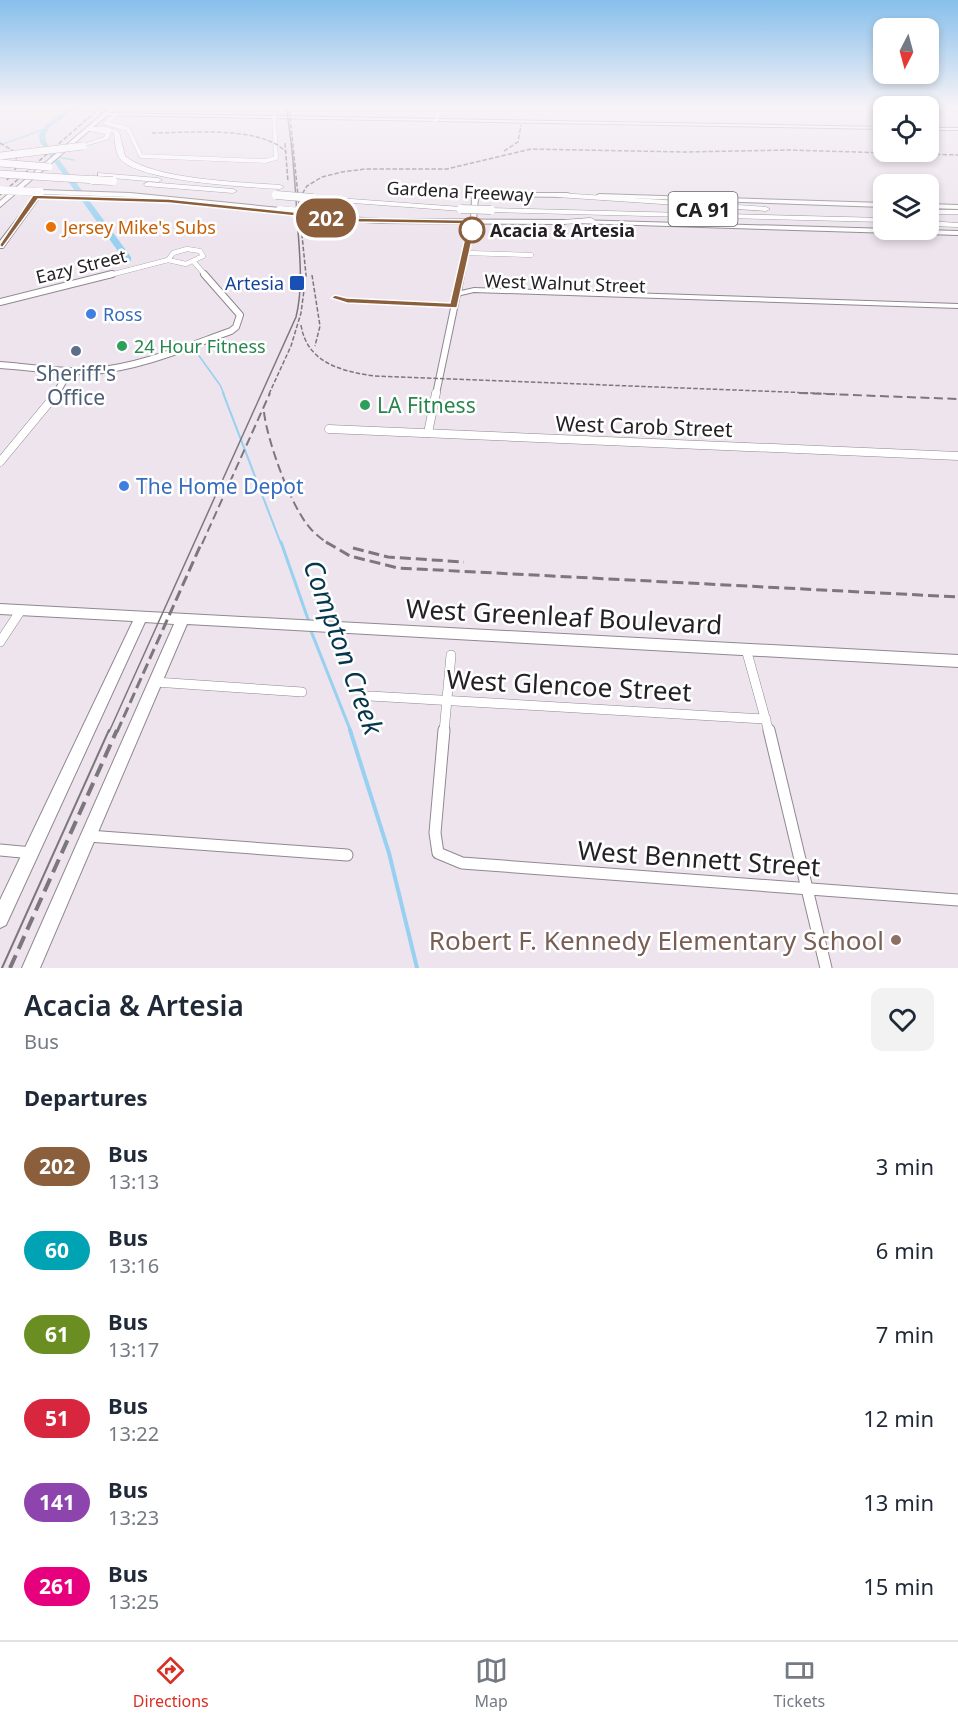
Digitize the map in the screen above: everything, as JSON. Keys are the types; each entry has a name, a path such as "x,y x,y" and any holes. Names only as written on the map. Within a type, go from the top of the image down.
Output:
{"highway":[{"path":"0,156 40,151"},
{"path":"120,151 124,159 146,170 279,191"},
{"path":"0,163 56,168"},
{"path":"67,169 109,177"},
{"name":"Gardena Freeway","path":"0,172 109,177 247,192 279,191"},
{"name":"Gardena Freeway","path":"0,172 156,179 462,205 819,212 860,216"},
{"name":"Gardena Freeway","path":"314,194 462,205"},
{"path":"560,195 819,212"},
{"path":"492,206 873,217"},
{"name":"Gardena Freeway","path":"492,206 503,210 740,217 860,216"},
{"path":"503,210 509,208 873,217"},
{"path":"860,216 873,217"},
{"path":"564,222 740,217"},
{"path":"939,218 958,219"}],"main road":[{"path":"0,205 61,151"},
{"path":"0,190 36,196"},
{"path":"0,195 118,196 371,221 564,222"},
{"path":"0,246 36,196"}],"street":[{"path":"139,151 141,156 274,160 276,151"},
{"path":"428,433 473,221 475,198 482,194 873,205"},
{"path":"939,206 958,207"},
{"path":"564,222 958,233"},
{"path":"191,249 202,252 203,256 194,262 178,264 168,260 170,256 180,251 191,249"},
{"path":"466,254 531,255"},
{"name":"Eazy Street","path":"0,302 168,260"},
{"path":"0,365 69,371 108,369 141,362 231,331 236,327 240,315 194,262"},
{"name":"West Walnut Street","path":"457,294 921,307 958,306"},
{"name":"West Walnut Street","path":"921,307 958,311"},
{"path":"0,462 60,389 69,371"},
{"name":"West Carob Street","path":"329,429 958,456"},
{"name":"West Greenleaf Boulevard","path":"0,609 958,661"},
{"path":"0,642 21,610"},
{"path":"0,919 141,617"},
{"path":"31,968 155,682 174,619"},
{"path":"746,649 766,719 826,968"},
{"path":"448,700 451,655"},
{"path":"155,682 302,692"},
{"name":"West Glencoe Street","path":"370,696 766,719"},
{"name":"West Bennett Street","path":"448,700 435,833 438,854 462,863 958,900"},
{"path":"88,836 347,855"},
{"path":"0,850 32,853"}],"waterway":[{"name":"Compton Creek","path":"50,151 128,259"},
{"path":"57,157 74,160"},
{"name":"Compton Creek","path":"197,353 224,394"},
{"name":"Compton Creek","path":"223,393 281,544"},
{"name":"Compton Creek","path":"281,542 309,622"},
{"name":"Compton Creek","path":"311,631 351,732"},
{"name":"Compton Creek","path":"350,730 389,853 417,968"}],"tram line":[{"path":"109,732 296,317 300,292 300,254 292,151"},
{"path":"2,968 109,730"}],"railway":[{"path":"7,180 19,164 13,151"},
{"path":"0,195 50,151"},
{"path":"269,394 291,346 301,313 306,275 294,151"},
{"path":"299,199 307,186 322,177 342,172 365,169 447,169 522,151"},
{"path":"643,151 728,151"},
{"path":"828,151 958,155"},
{"path":"286,152 288,182"},
{"path":"312,275 320,326 315,346"},
{"path":"301,325 310,348 318,357 338,368 374,376 837,394"},
{"path":"202,544 270,393"},
{"path":"799,393 958,399"},
{"path":"264,412 275,455 295,505 310,528 328,544"},
{"path":"117,732 202,542"},
{"path":"326,542 350,556 398,568 958,597"},
{"path":"353,548 388,557 464,562"},
{"path":"10,968 117,730"}],"bus line":[{"name":"202","path":"0,246 36,197 169,201 333,219 472,222 472,232 454,306 347,301 335,298"}],"place":[{"name":"Jersey Mike's Subs","path":"51,227"},
{"name":"Acacia & Artesia","path":"472,230"},
{"name":"Artesia","path":"297,283"},
{"name":"Ross","path":"91,314"},
{"name":"24 Hour Fitness","path":"122,346"},
{"name":"Sheriff's Office","path":"76,351"},
{"name":"LA Fitness","path":"365,405"},
{"name":"The Home Depot","path":"124,486"},
{"name":"Robert F. Kennedy Elementary School","path":"896,940"}]}
